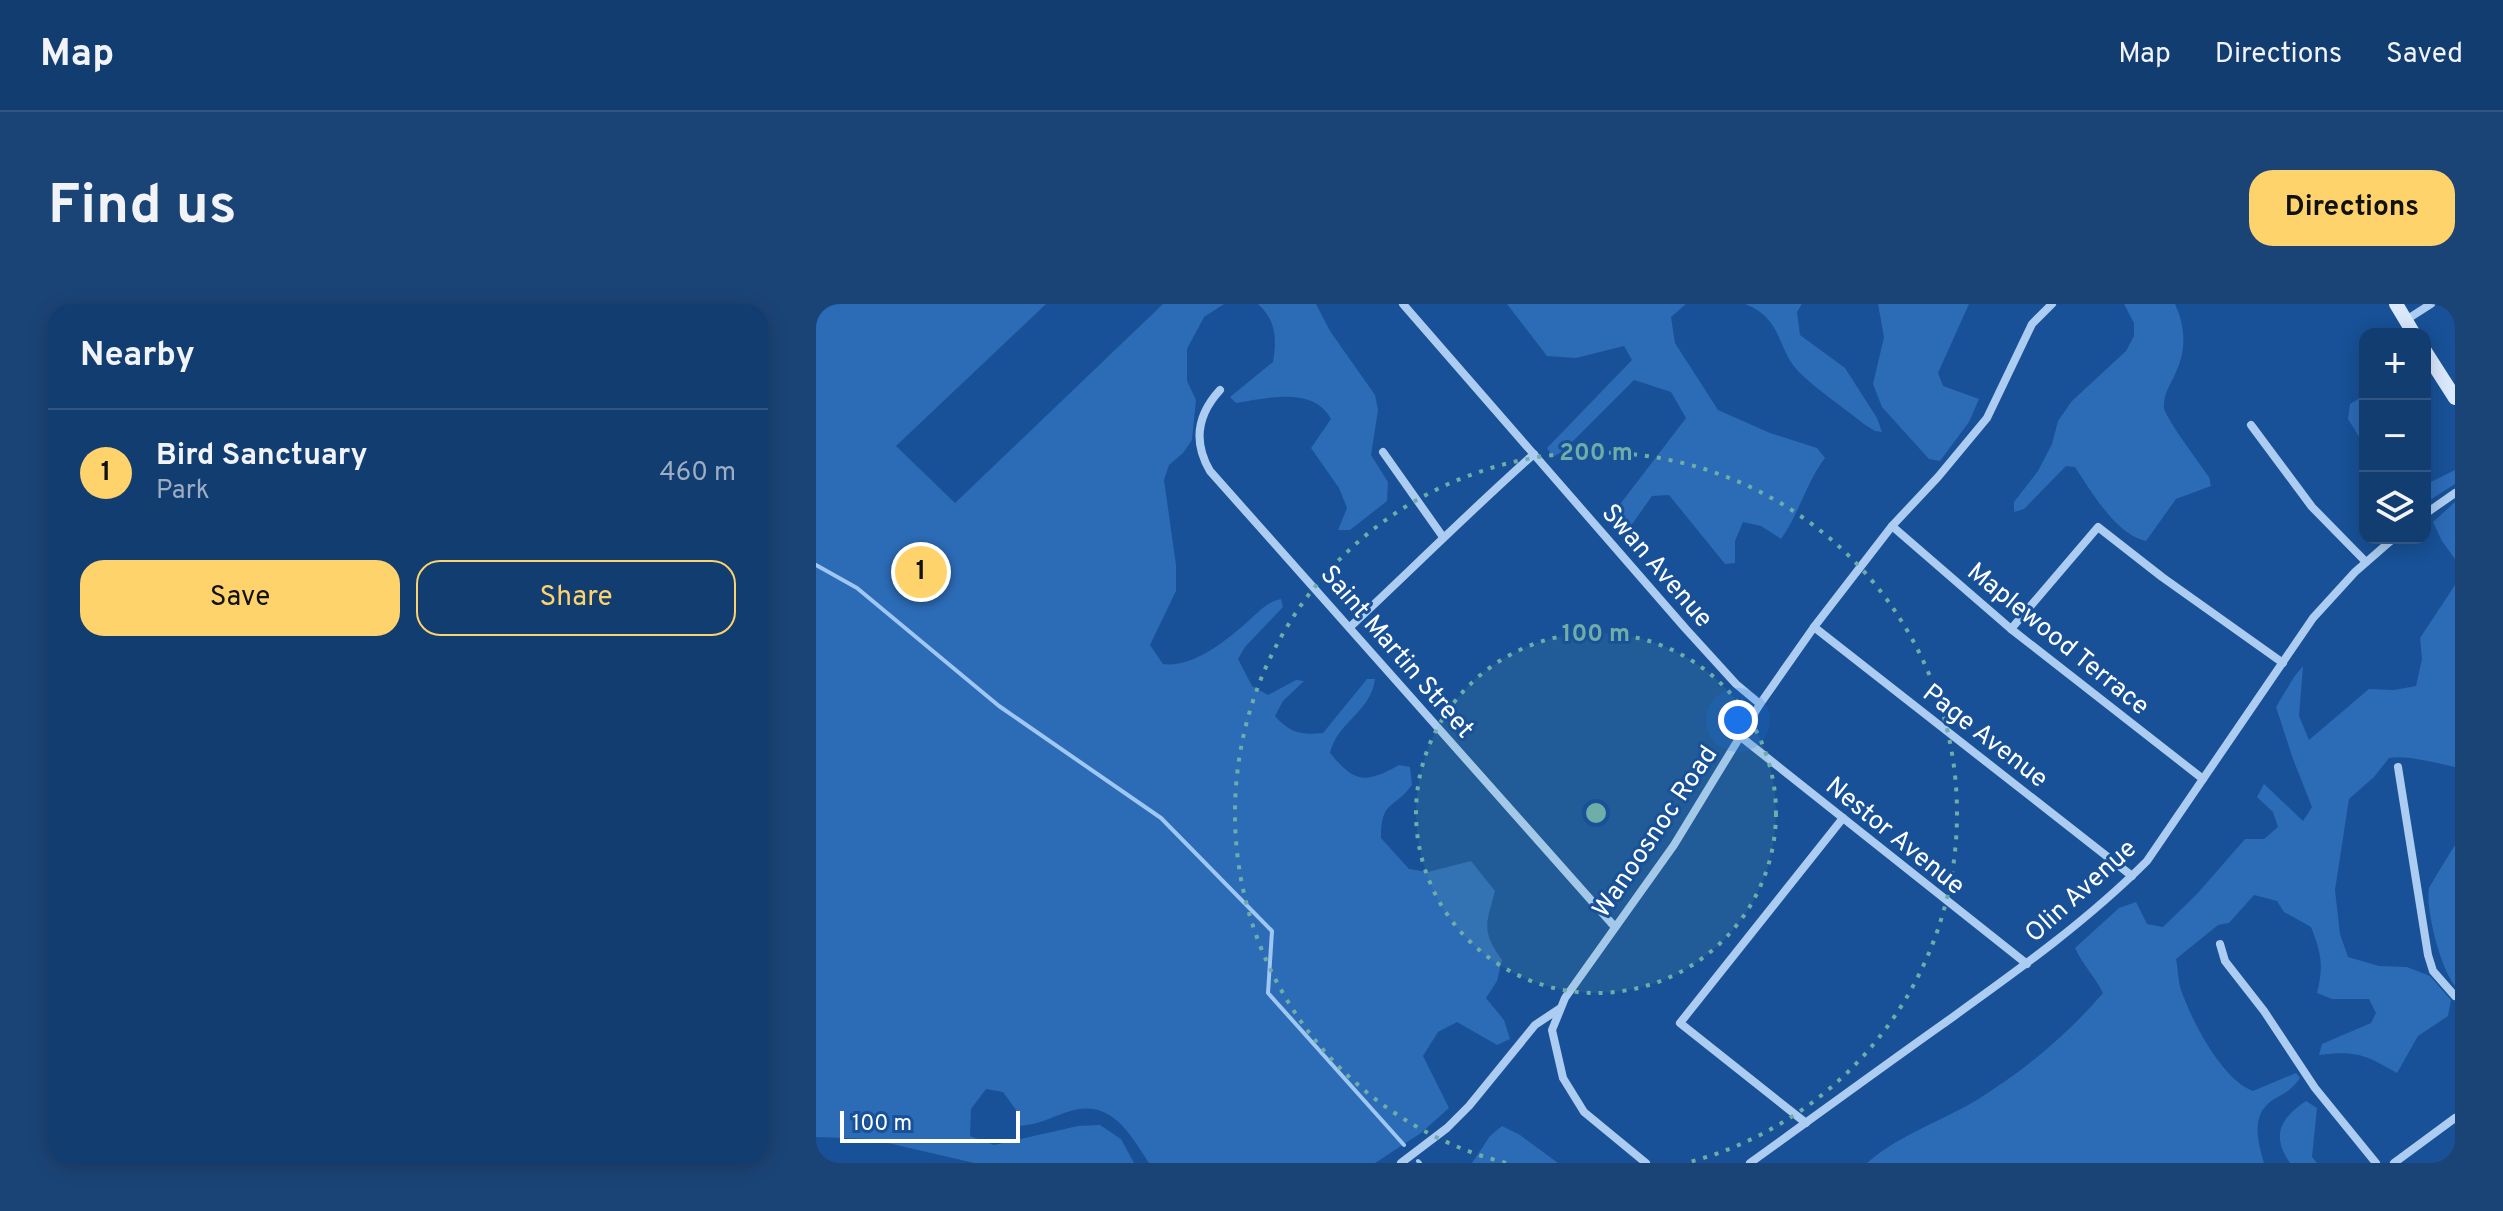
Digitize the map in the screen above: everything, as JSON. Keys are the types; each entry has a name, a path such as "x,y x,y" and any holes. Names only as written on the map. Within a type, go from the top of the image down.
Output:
{"main road":[{"path":"2396,304 2411,328"},
{"path":"2431,360 2455,398"}],"street":[{"name":"Swan Avenue","path":"1403,304 1685,628 1736,684 1760,704"},
{"name":"Wanoosnoc Road","path":"1401,1163 1447,1128 1469,1106 1535,1025 1559,1009 1614,926 1674,845 1760,704 1814,627 1892,526 1987,418 2032,324 2052,304"},
{"path":"2406,320 2431,304"},
{"name":"Saint Martin Street","path":"1220,390 1205,410 1199,427 1202,457 1210,471 1614,926"},
{"path":"2251,425 2312,507 2366,562"},
{"path":"1383,452 1443,537"},
{"path":"1350,627 1534,454"},
{"path":"2431,510 2455,493"},
{"name":"Maplewood Terrace","path":"1892,526 2011,629 2203,779"},
{"path":"2011,629 2098,527 2283,663"},
{"name":"Olin Avenue","path":"1750,1163 2027,964 2087,917 2132,876 2147,861 2313,618 2387,544"},
{"name":"Page Avenue","path":"1814,627 2132,876"},
{"name":"Nestor Avenue","path":"1741,737 2027,964"},
{"path":"2398,767 2428,955 2433,971 2455,996"},
{"path":"1806,1123 1680,1023 1843,818"},
{"path":"2220,944 2225,961 2264,1011 2315,1088 2376,1163"},
{"path":"1559,1009 1552,1036 1560,1071 1570,1091 1597,1125 1646,1163"},
{"path":"2394,1163 2455,1118"}],"shaded area":[{"path":"816,304 1046,304 896,446 955,503 1163,304 1224,304 1204,317 1187,349 1187,381 1196,400 1192,440 1169,465 1164,480 1176,565 1176,591 1150,645 1163,664 1185,662 1217,646 1266,606 1281,599 1283,607 1245,647 1238,659 1252,686 1268,695 1296,680 1304,681 1283,701 1275,716 1291,729 1315,734 1323,733 1367,679 1375,679 1367,700 1339,733 1330,753 1347,770 1361,777 1377,775 1399,765 1410,767 1412,785 1386,811 1381,838 1409,869 1428,872 1471,861 1495,891 1487,927 1491,942 1502,960 1497,981 1486,998 1504,1020 1510,1039 1497,1045 1457,1022 1438,1032 1423,1056 1449,1108 1421,1133 1375,1163 1149,1163 1126,1129 1107,1113 1082,1109 1019,1126 1016,1110 1003,1092 986,1089 971,1109 970,1136 994,1145 1078,1126 1100,1125 1121,1139 1134,1163 974,1163 871,1139 816,1137"},
{"path":"1258,304 1316,304 1330,331 1375,395 1378,410 1371,455 1388,482 1387,501 1350,530 1338,530 1347,508 1339,488 1311,448 1331,419 1323,409 1301,398 1275,397 1236,403 1230,397 1273,362 1274,330"},
{"path":"1507,304 1686,304 1671,317 1675,343 1718,410 1770,433 1817,448 1825,458 1781,539 1761,526 1743,522 1735,541 1735,563 1725,564 1669,495 1652,496 1623,537 1612,528 1621,503 1686,418 1671,392 1634,380 1563,451 1553,457 1547,448 1632,360 1624,346 1576,358 1547,356"},
{"path":"1745,304 1802,304 1797,312 1800,335 1845,368 1877,418 1882,432 1864,424 1806,379 1786,354 1767,318"},
{"path":"1878,304 1969,304 1938,373 1943,386 1979,399 1969,422 1940,461 1929,459 1882,407 1873,384 1884,337"},
{"path":"2124,304 2175,304 2183,329 2183,346 2164,408 2209,477 2211,486 2176,499 2146,541 2124,530 2115,521 2075,467 2066,466 2024,509 2014,512 2014,502 2038,471 2052,444 2058,421 2072,401 2126,351 2134,336 2134,323"},
{"path":"2359,399 2359,436 2348,419 2350,404"},
{"path":"2455,470 2455,484 2431,499 2431,482"},
{"path":"2455,502 2455,559 2433,522"},
{"path":"2455,585 2455,767 2413,758 2389,758 2374,777 2349,799 2335,890 2340,934 2348,957 2379,966 2407,967 2430,976 2451,1000 2448,1016 2418,1036 2397,1073 2360,1055 2319,1055 2322,1044 2371,1023 2376,1013 2369,999 2332,999 2317,993 2320,959 2311,927 2284,912 2277,901 2254,895 2229,923 2218,925 2176,959 2186,1003 2210,1048 2230,1075 2253,1091 2296,1073 2300,1078 2261,1113 2258,1134 2264,1163 1867,1163 1893,1144 1997,1087 2046,1050 2075,1023 2103,993 2075,948 2119,908 2136,902 2147,924 2163,927 2245,839 2264,839 2278,827 2273,812 2257,797 2264,784 2303,821 2312,807 2276,707 2294,677 2303,666 2299,716 2309,740 2369,689 2394,690 2416,686 2422,659 2420,638"},
{"path":"2455,845 2455,986 2440,953 2428,898 2429,888"},
{"path":"2306,1101 2317,1108 2312,1157 2317,1163 2290,1163 2281,1144 2281,1128 2290,1114"},
{"path":"1502,1126 1520,1135 1558,1163 1472,1163 1490,1136"}],"waterway":[{"path":"816,565 857,588 999,706 1161,818 1272,931 1268,993 1404,1145"}],"place":[{"name":"Bird Sanctuary","path":"921,572"}]}
